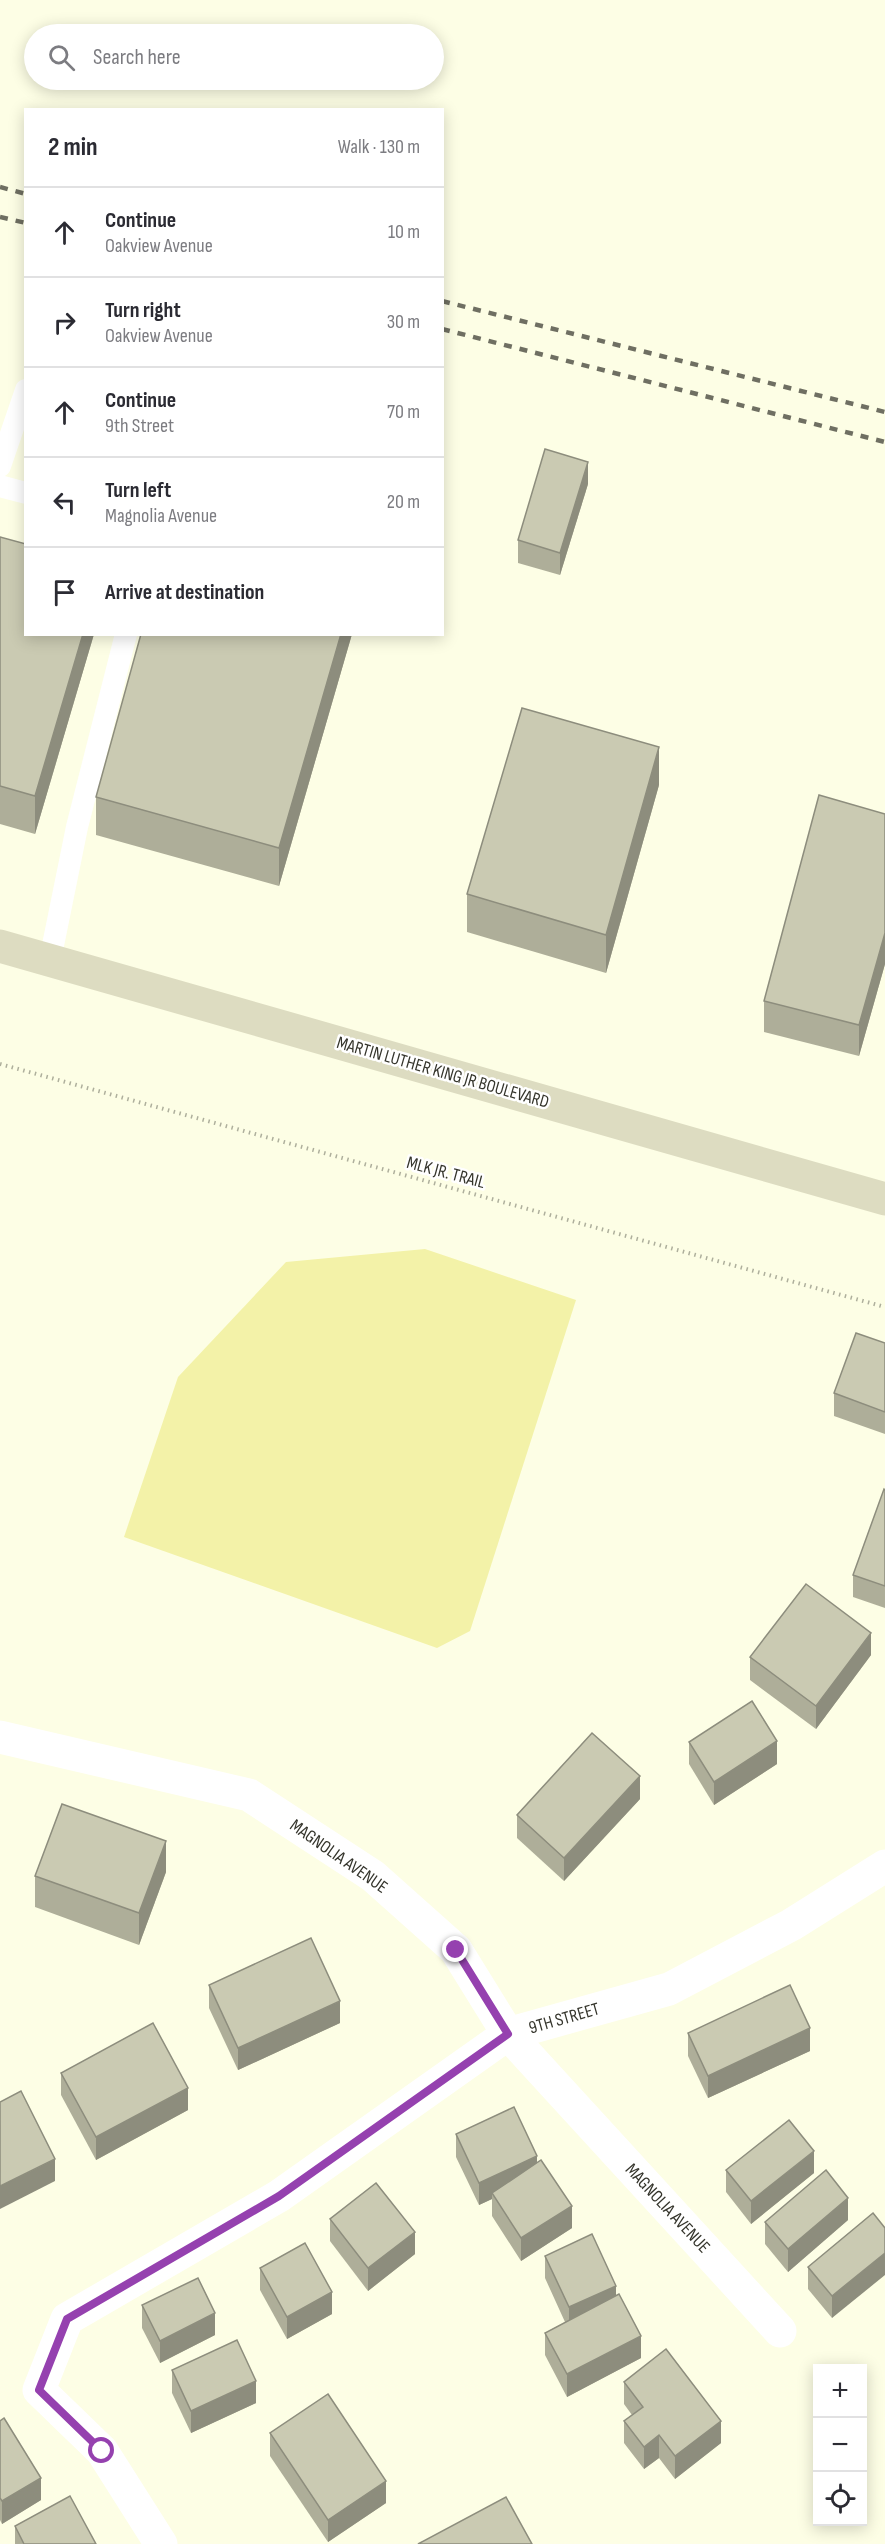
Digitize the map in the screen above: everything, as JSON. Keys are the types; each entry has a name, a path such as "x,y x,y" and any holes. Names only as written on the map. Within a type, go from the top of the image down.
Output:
{"main road":[{"name":"MARTIN LUTHER KING JR BOULEVARD","path":"0,946 885,1199"}],"street":[{"name":"MAGNOLIA AVENUE","path":"0,1737 249,1795 373,1876 456,1950 508,2034 780,2331"},
{"name":"9TH STREET","path":"161,2544 102,2451 39,2390 67,2319 279,2196 508,2034 669,1989 791,1926 885,1866"}],"lane":[{"path":"0,466 24,396"},
{"path":"0,486 24,492"},
{"path":"50,960 77,827 125,636"}],"path":[{"name":"MLK JR. TRAIL","path":"0,1064 885,1306"}],"shaded area":[{"path":"425,1249 576,1300 470,1631 437,1648 124,1537 178,1377 286,1262"}],"building":[{"path":"545,449 588,462 560,553 518,540"},
{"path":"0,537 24,543 24,636 82,636 35,796 0,786"},
{"path":"140,636 340,636 279,848 96,797"},
{"path":"522,708 659,747 606,935 467,894"},
{"path":"819,795 885,814 885,933 859,1025 764,1001"},
{"path":"856,1333 885,1343 885,1412 834,1393"},
{"path":"885,1490 885,1586 853,1575"},
{"path":"806,1584 871,1633 816,1706 750,1657"},
{"path":"752,1701 777,1741 714,1782 689,1742"},
{"path":"592,1733 640,1776 564,1858 517,1815"},
{"path":"62,1804 166,1841 139,1913 35,1876"},
{"path":"311,1938 340,2001 238,2048 209,1985"},
{"path":"790,1985 810,2028 708,2076 688,2033"},
{"path":"153,2023 188,2088 96,2137 61,2073"},
{"path":"21,2091 55,2159 0,2186 0,2102"},
{"path":"514,2107 537,2156 479,2183 456,2134"},
{"path":"789,2120 814,2151 751,2201 726,2170"},
{"path":"541,2160 572,2206 521,2238 492,2193"},
{"path":"826,2170 848,2198 788,2249 765,2222"},
{"path":"376,2183 415,2232 368,2268 330,2219"},
{"path":"873,2213 885,2228 885,2253 832,2296 808,2267"},
{"path":"592,2234 616,2286 569,2307 545,2256"},
{"path":"305,2243 332,2292 287,2317 260,2268"},
{"path":"198,2278 215,2313 160,2341 142,2305"},
{"path":"619,2294 641,2336 567,2374 545,2333"},
{"path":"237,2340 256,2381 191,2411 172,2370"},
{"path":"666,2349 721,2421 675,2456 659,2435 644,2447 624,2421 643,2407 624,2382"},
{"path":"328,2394 386,2481 328,2520 270,2433"},
{"path":"4,2418 41,2478 2,2501 0,2498 0,2421"},
{"path":"70,2496 96,2544 24,2544 15,2526"},
{"path":"506,2497 532,2544 418,2544"}],"railway":[{"path":"0,187 24,193"},
{"path":"0,217 24,223"},
{"path":"444,302 885,412"},
{"path":"444,330 885,442"}],"route":[{"path":"102,2451 39,2390 67,2319 279,2196 508,2034 456,1950"}]}
